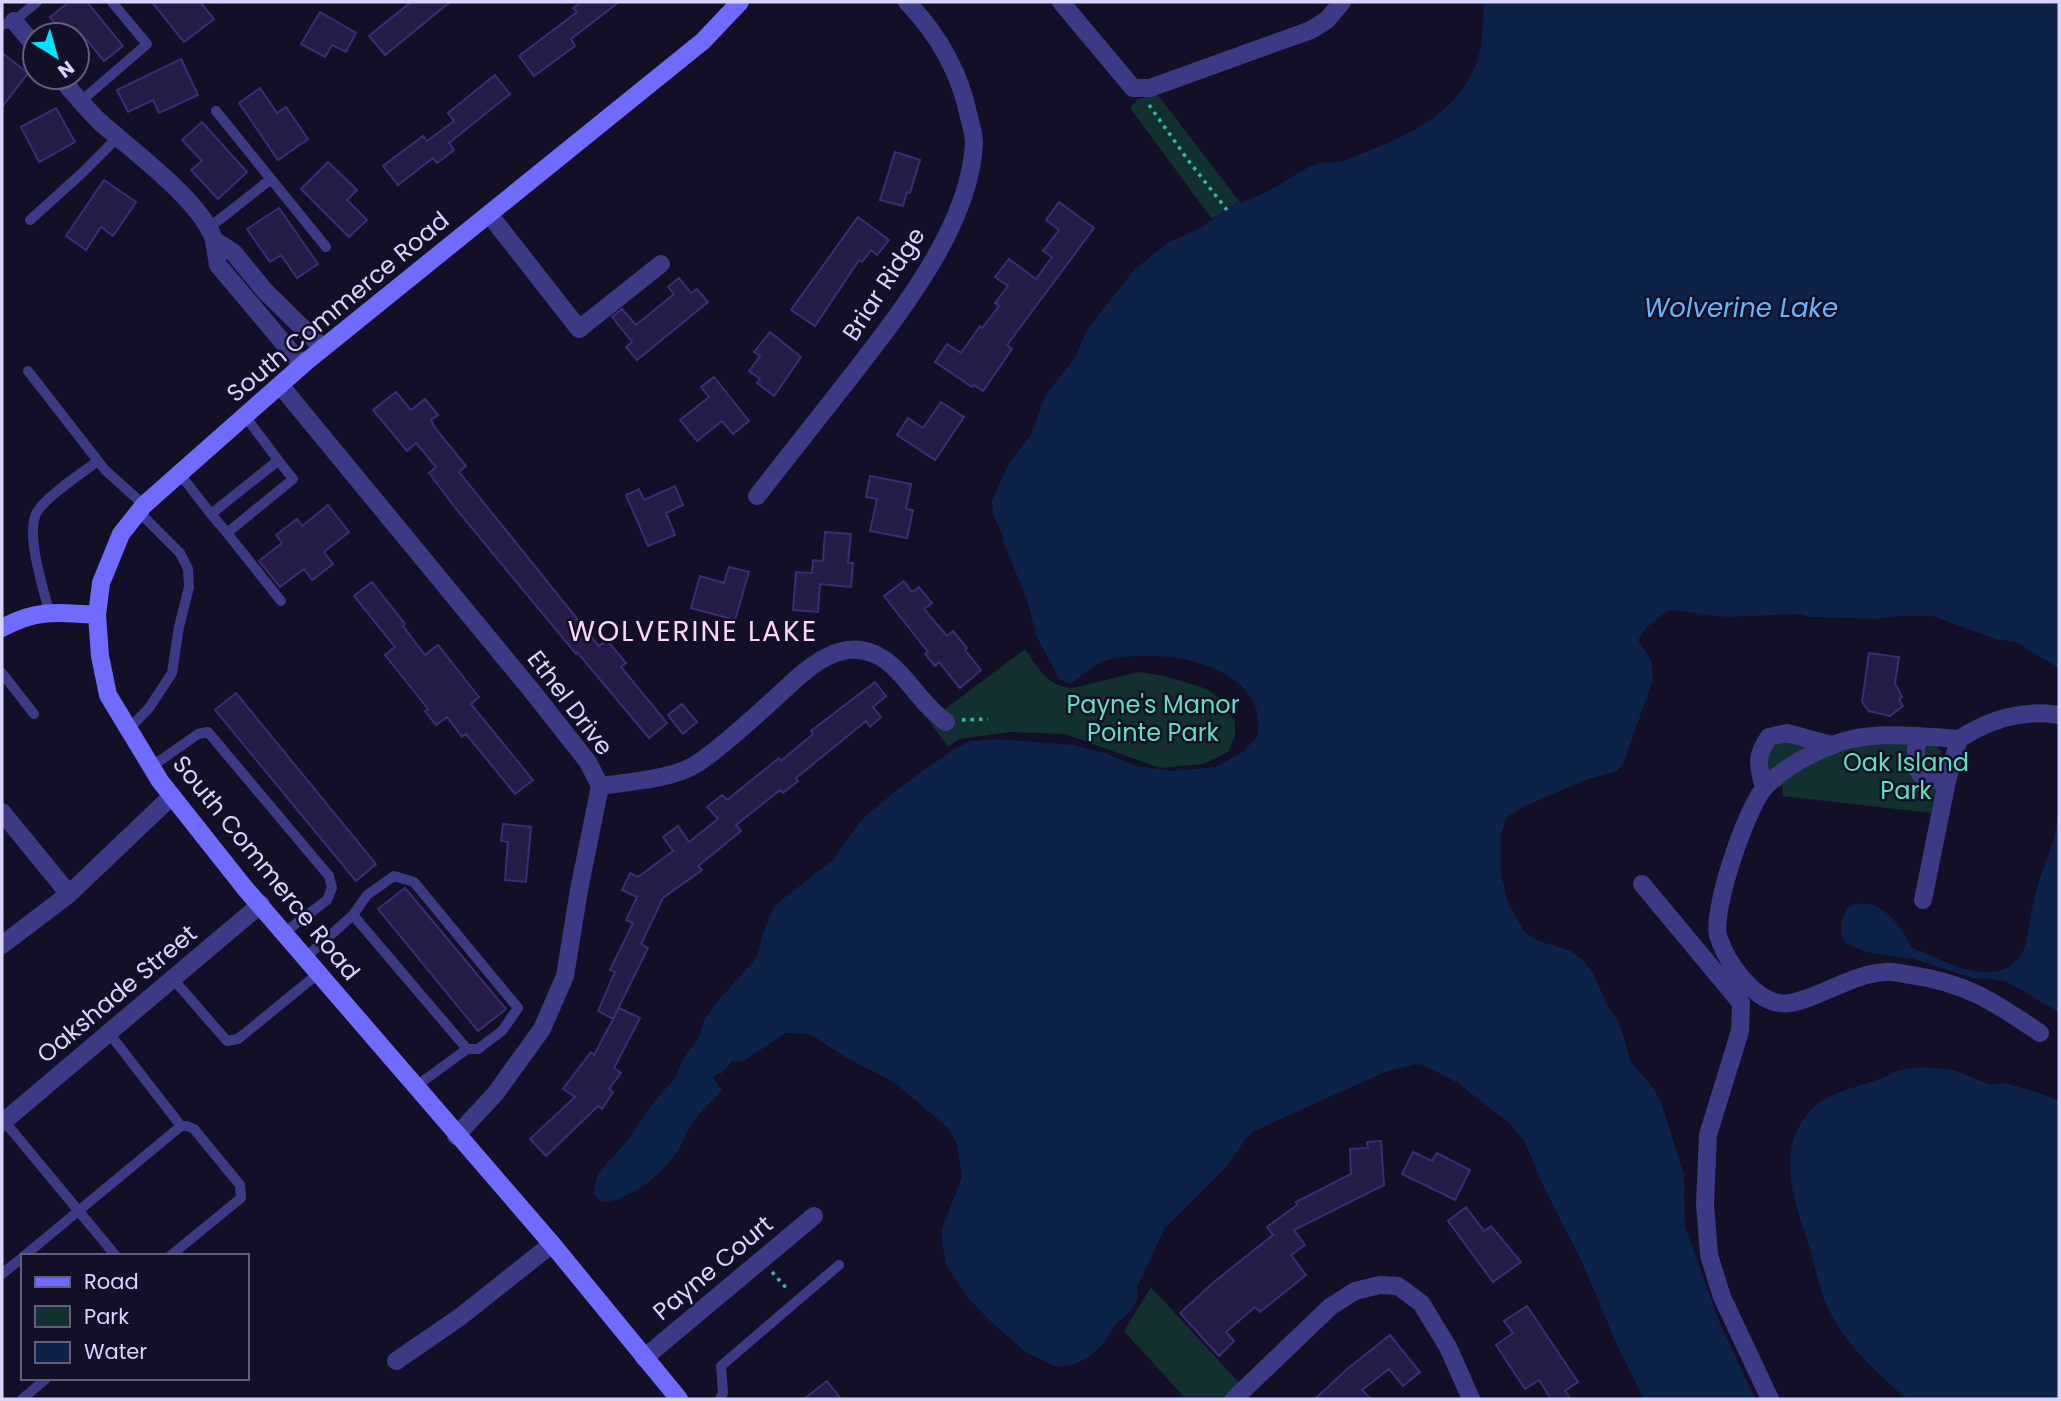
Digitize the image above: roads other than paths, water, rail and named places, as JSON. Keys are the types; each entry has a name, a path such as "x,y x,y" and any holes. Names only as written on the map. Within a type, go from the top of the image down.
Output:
{"street":[{"name":"South Commerce Road","path":"679,1399 552,1244 456,1136 244,887 172,796 151,767 108,695 100,656 97,615 101,583 106,570 121,534 141,508 302,365 703,41 740,2"},
{"name":"Briar Ridge","path":"757,496 896,318 939,253 968,183 974,141 963,90 942,47 921,16 906,2"},
{"path":"1060,2 1123,80 1133,88 1150,88 1289,40 1327,20 1342,2"},
{"path":"71,91 80,102 159,172 265,291 323,348"},
{"path":"489,214 579,329 661,264"},
{"path":"212,233 218,265 302,365"},
{"name":"Ethel Drive","path":"280,385 532,691 588,762 600,786 565,976 542,1029 495,1094 456,1136"},
{"path":"2,628 21,617 49,611 97,615"},
{"path":"600,786 650,780 697,764 810,665 836,653 860,650 882,658 933,713 946,722"},
{"path":"1770,1399 1722,1297 1709,1255 1705,1204 1708,1135 1740,1031 1741,1003 1717,933 1724,888 1748,816 1764,788 1792,765 1831,745 1868,737 1959,739 1981,725 2007,716 2041,712 2059,715"},
{"path":"1764,788 1758,766 1759,751 1769,737 1787,733 1831,745"},
{"path":"1917,736 1917,768 1921,776 1929,780 1947,781"},
{"path":"1923,900 1947,781 1959,739"},
{"path":"2,945 69,894 172,796"},
{"path":"2,812 69,894"},
{"path":"1642,884 1729,974 1773,1002 1791,1003 1852,979 1886,971 1960,985 1998,1004 2040,1032"},
{"name":"Oakshade Street","path":"3,1122 261,904"},
{"name":"Payne Court","path":"644,1358 814,1216"},
{"path":"396,1361 460,1317 552,1244"},
{"path":"1234,1399 1330,1307 1355,1291 1380,1285 1398,1286 1421,1303 1448,1347 1471,1399"}],"lane":[{"path":"8,23 37,2"},
{"path":"80,102 147,44 112,2"},
{"path":"216,111 327,247"},
{"path":"30,220 82,174 118,137"},
{"path":"212,233 271,179"},
{"path":"28,371 105,470 180,553 188,569 188,587 178,627 172,673 149,708 129,729"},
{"path":"226,533 293,479 245,416"},
{"path":"211,514 278,460"},
{"path":"49,611 32,529 36,514 44,503 98,461"},
{"path":"179,473 281,601"},
{"path":"2,673 34,714"},
{"path":"151,767 198,734 208,732 329,876 332,888 327,900 285,932"},
{"path":"306,957 353,915 367,895 394,876 414,881 519,1008 502,1031 478,1049 467,1049 415,1087"},
{"path":"353,915 467,1049"},
{"path":"173,979 227,1041 237,1039 319,973"},
{"path":"109,1033 181,1126"},
{"name":"Oakshade Street","path":"3,1122 114,1254"},
{"path":"25,1254 181,1126 187,1126 194,1129 240,1185 241,1198 172,1254"},
{"path":"2,1274 21,1258"},
{"path":"720,1399 723,1393 721,1366 839,1265"},
{"path":"22,1399 45,1380"}],"water":[{"name":"Wolverine Lake","path":"1484,2 2059,2 2059,668 2015,642 1995,639 1933,616 1876,619 1811,617 1799,614 1724,617 1672,610 1646,628 1638,640 1652,662 1653,679 1623,765 1615,772 1588,779 1523,807 1506,819 1501,834 1501,874 1508,903 1524,931 1536,940 1571,951 1583,960 1593,973 1608,1007 1619,1022 1631,1062 1652,1086 1661,1102 1684,1175 1685,1227 1719,1321 1755,1399 1644,1399 1525,1142 1510,1124 1458,1083 1423,1065 1416,1064 1385,1072 1254,1131 1227,1166 1165,1228 1137,1287 1138,1298 1131,1311 1116,1324 1103,1344 1088,1358 1074,1364 1056,1367 1027,1353 968,1298 947,1266 942,1229 962,1177 957,1144 947,1127 895,1083 847,1058 810,1034 786,1033 742,1062 733,1060 721,1074 717,1073 713,1078 722,1090 693,1122 677,1152 662,1169 634,1192 613,1201 602,1202 593,1194 598,1173 628,1140 677,1075 682,1061 698,1039 704,1021 715,1004 753,962 774,906 833,860 862,819 903,785 969,741 995,739 1074,745 1105,753 1136,766 1172,771 1216,767 1244,751 1258,735 1257,711 1246,691 1231,677 1192,661 1169,657 1126,657 1097,664 1071,684 1060,680 1037,637 1026,597 993,515 992,501 1009,463 1031,435 1045,396 1075,357 1087,330 1135,269 1167,243 1199,229 1239,201 1242,203 1264,193 1313,166 1344,161 1388,143 1430,120 1448,106 1463,89 1474,69 1481,45"},
{"path":"2059,815 2059,1012 2007,982 1973,978 1914,959 1866,952 1845,943 1841,925 1847,908 1868,904 1886,912 1894,920 1911,947 1938,959 1970,970 1986,972 2001,970 2013,964 2023,951 2034,900"},
{"path":"1922,1067 1953,1070 1991,1085 2004,1083 2059,1101 2059,1399 1907,1399 1855,1348 1837,1325 1826,1304 1798,1212 1791,1177 1790,1160 1799,1126 1810,1111 1833,1095 1899,1070"}],"district":[{"name":"WOLVERINE LAKE","path":"693,631"}],"park label":[{"name":"Payne's Manor Pointe Park","path":"1153,719"},
{"name":"Oak Island Park","path":"1906,777"}]}
